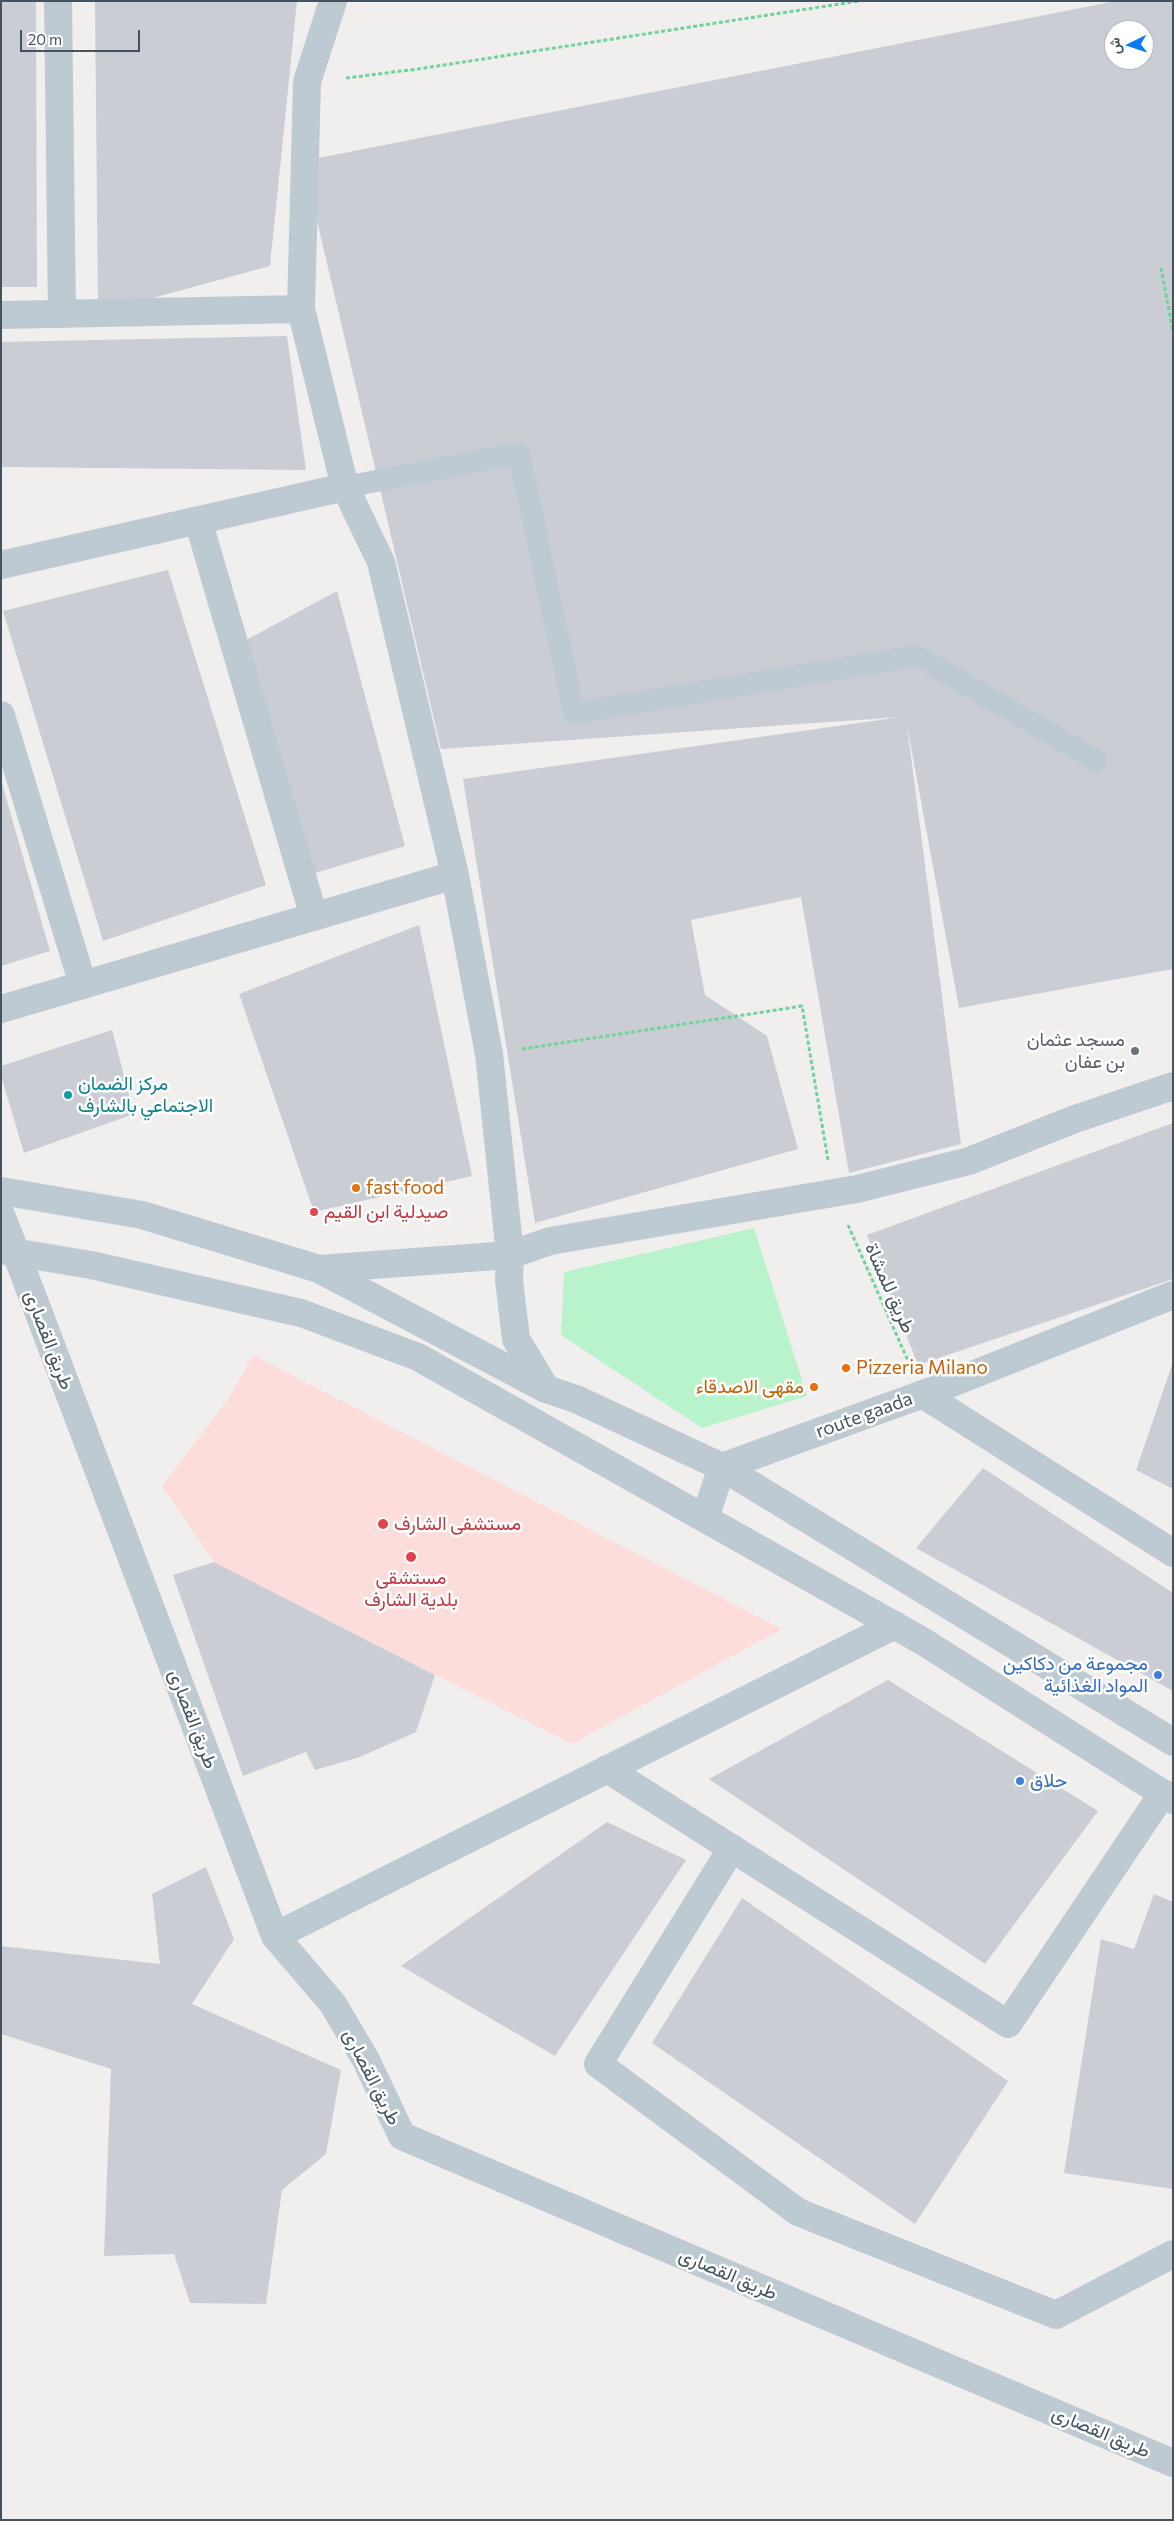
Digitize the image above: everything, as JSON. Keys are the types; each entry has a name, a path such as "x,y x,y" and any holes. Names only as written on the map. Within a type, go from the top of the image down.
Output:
{"street":[{"path":"58,1 62,314"},
{"path":"333,1 307,82 301,309 345,487 381,562 455,875 489,1054 510,1255 509,1280 516,1339 546,1389"},
{"path":"1,315 301,309"},
{"path":"1,565 345,487"},
{"path":"198,520 314,917"},
{"path":"1,715 83,985"},
{"path":"1,1009 455,875"},
{"path":"319,1269 510,1255 550,1242 833,1193 969,1161 1075,1119 1173,1086"},
{"path":"1,1191 142,1215 319,1269 546,1389 576,1399 722,1467 1173,1742"},
{"name":"طريق القصارى","path":"1,1215 9,1252 275,1936 333,2004 366,2060 402,2136 1173,2463"},
{"path":"9,1252 90,1265 301,1313 418,1357 895,1625 1168,1796 1008,2024 607,1769"},
{"name":"route gaada","path":"722,1467 922,1394 1173,1295"},
{"path":"389,1346 409,1316"},
{"path":"922,1394 1173,1554"},
{"path":"705,1518 722,1467"},
{"path":"275,1936 895,1625"},
{"path":"732,1848 598,2064 798,2212 1056,2315 1173,2254"}],"lane":[{"path":"345,487 519,453 574,712 917,656 1096,760"}],"path":[{"path":"307,82 418,69 859,1"},
{"path":"1161,268 1173,331"},
{"name":"طريق للمشاة","path":"489,1054 802,1006 833,1193 922,1394"}],"shaded area":[{"name":"مستشفى الشارف","path":"253,1355 782,1629 572,1744 214,1562 162,1486 229,1398"}],"green space":[{"path":"754,1228 807,1396 702,1428 561,1335 564,1272"}],"building":[{"path":"1,1 36,1 37,287 1,287"},
{"path":"95,1 297,1 270,266 98,313"},
{"path":"1116,1 1173,1 1173,969 959,1008 907,725 961,1144 849,1173 801,897 691,920 705,995 767,1036 798,1149 535,1223 463,779 901,717 441,749 303,161"},
{"path":"287,336 306,470 1,467 1,342"},
{"path":"168,570 266,885 103,941 3,611"},
{"path":"337,591 405,846 302,877 235,646"},
{"path":"1,780 50,951 1,966"},
{"path":"419,925 472,1176 314,1212 239,994"},
{"name":"مركز الضمان الاجتماعي بالشارف","path":"112,1030 134,1114 24,1153 1,1076 1,1066"},
{"path":"1173,1123 1173,1279 918,1365 867,1235"},
{"path":"1173,1365 1173,1489 1136,1470"},
{"path":"983,1468 1173,1593 1173,1691 916,1548"},
{"path":"214,1562 435,1675 416,1732 360,1757 315,1770 306,1752 243,1776 173,1575"},
{"path":"888,1680 1098,1811 985,1964 709,1779"},
{"path":"607,1822 686,1860 555,2056 401,1966"},
{"path":"206,1867 234,1939 192,2004 341,2070 326,2154 282,2190 266,2304 190,2303 174,2254 104,2256 111,2069 1,2034 1,1946 160,1964 152,1894"},
{"path":"1154,1894 1173,1902 1173,2189 1064,2173 1101,1939 1134,1949"},
{"path":"742,1898 1008,2081 915,2224 652,2043"}],"place":[{"name":"مسجد عثمان بن عفان","path":"1135,1051"},
{"name":"مركز الضمان الاجتماعي بالشارف","path":"68,1095"},
{"name":"fast food","path":"356,1188"},
{"name":"صيدلية ابن القيم","path":"314,1212"},
{"name":"Pizzeria Milano","path":"846,1368"},
{"name":"مقهى الاصدقاء","path":"814,1387"},
{"name":"مستشفى الشارف","path":"383,1524"},
{"name":"مستشقى بلدية الشارف","path":"411,1557"},
{"name":"مجموعة من دكاكين المواد الغذائية","path":"1158,1675"},
{"name":"حلاق","path":"1020,1781"}]}
